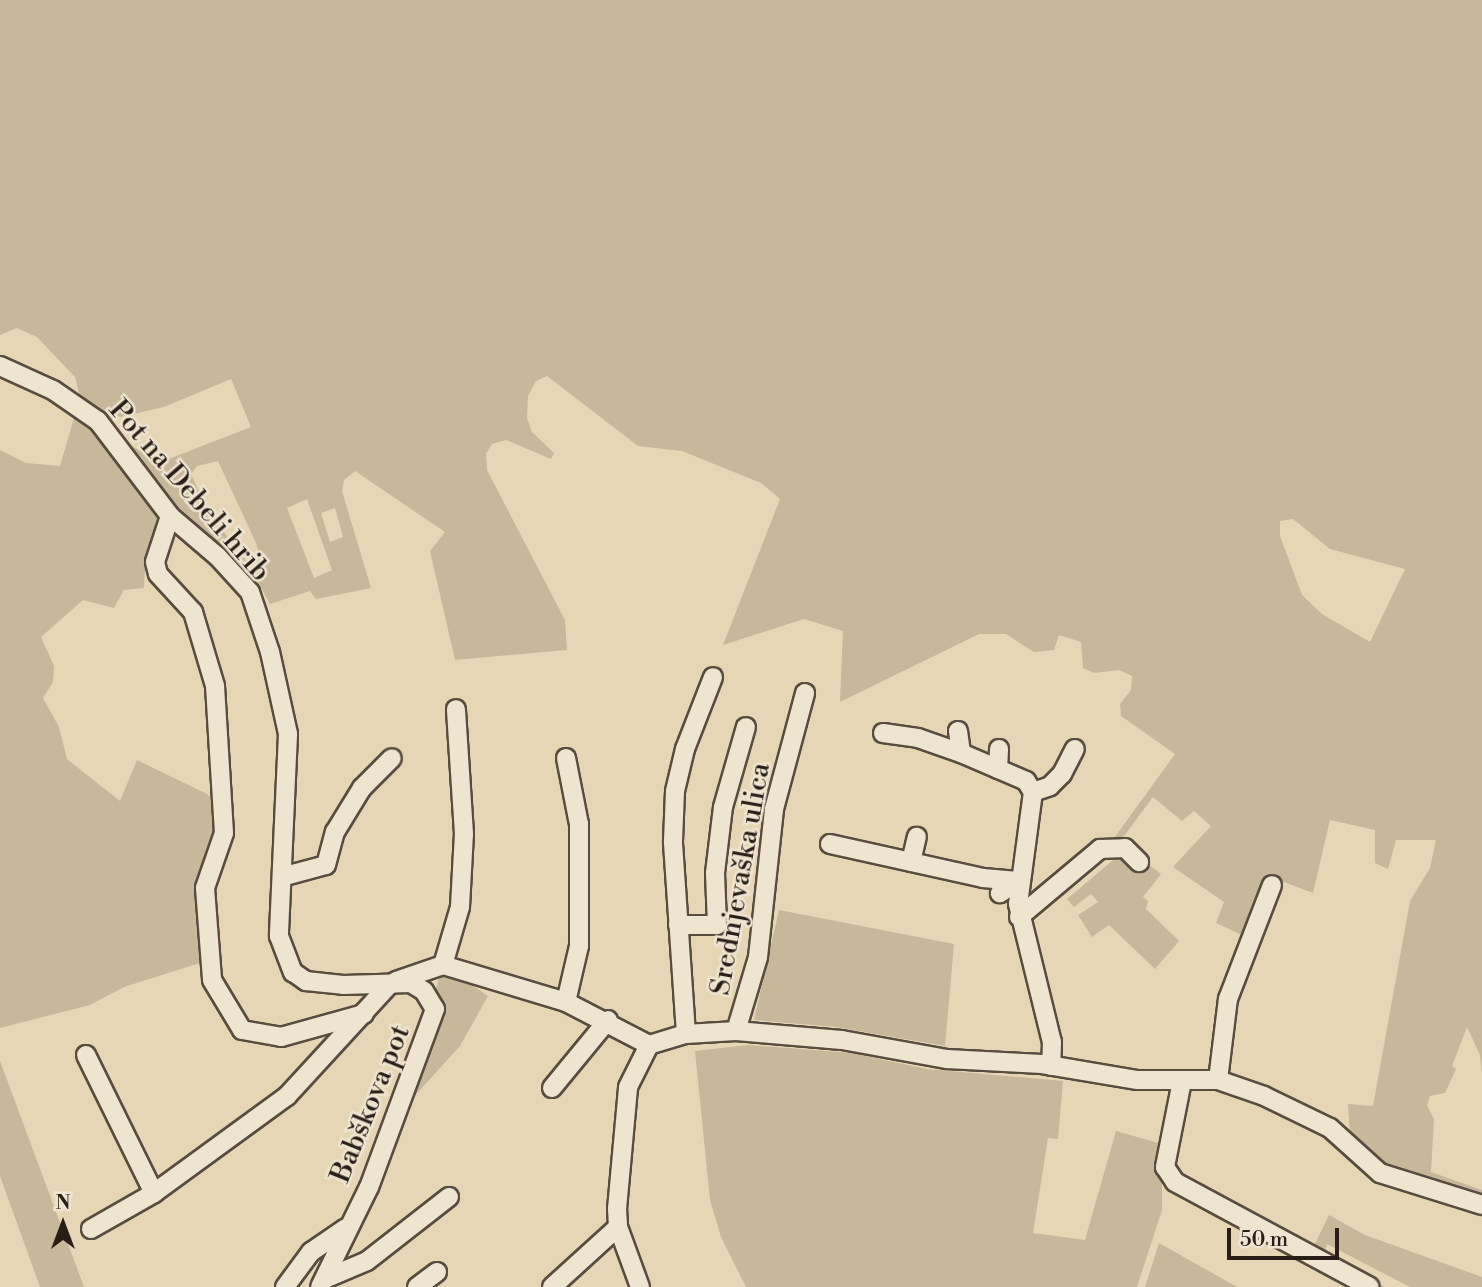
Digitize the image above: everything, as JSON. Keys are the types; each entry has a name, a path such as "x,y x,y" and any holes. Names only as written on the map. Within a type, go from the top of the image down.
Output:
{"street":[{"name":"Pot na Debeli hrib","path":"0,366 53,390 98,421 170,516 218,556 250,592 270,652 288,734 285,876 279,898 279,936 293,972 306,981 390,984"},
{"name":"Babškova pot","path":"170,516 155,562 158,574 193,612 215,686 224,833 205,888 212,980 242,1030 281,1037 364,1014"},
{"name":"Srednjevaška ulica","path":"686,1034 673,841 675,791 685,749 713,677"},
{"name":"Srednjevaška ulica","path":"736,1031 758,957 774,809 805,693"},
{"path":"443,965 460,907 464,834 456,709"},
{"name":"Srednjevaška ulica","path":"678,925 717,925 715,873 723,807 746,727"},
{"path":"958,731 961,753"},
{"path":"883,733 961,753 1026,781 1033,792 1018,881 1019,917 1052,1042 1051,1066"},
{"path":"998,769 999,749"},
{"path":"1033,792 1050,786 1062,774 1075,749"},
{"path":"285,876 326,865 335,832 362,788 392,758"},
{"path":"566,758 579,824 579,946 566,1002"},
{"path":"911,862 917,837"},
{"path":"830,844 983,878 1018,881"},
{"path":"1019,917 1100,849 1125,848 1139,862"},
{"path":"1000,893 1018,881"},
{"path":"1218,1080 1228,999 1272,885"},
{"path":"390,984 443,965 566,1002 608,1020 649,1045 628,1087 619,1159 618,1227 640,1287"},
{"name":"Babškova pot","path":"91,1229 154,1194 287,1096 390,984 418,987 435,1009 369,1188 346,1228 324,1282"},
{"path":"552,1088 608,1020"},
{"name":"Srednjevaška ulica","path":"649,1045 686,1034 736,1031 842,1040 947,1059 1051,1066 1112,1077 1218,1080 1264,1096 1329,1128 1380,1173 1482,1205"},
{"path":"86,1055 154,1194"},
{"path":"1182,1081 1165,1167 1175,1182 1370,1287"},
{"name":"Babškova pot","path":"324,1282 366,1261 449,1197"},
{"path":"552,1287 618,1227"},
{"name":"Babškova pot","path":"285,1287 311,1252 346,1228"},
{"path":"417,1287 438,1272"}],"shaded area":[{"path":"0,0 1482,0 1482,1073 1480,1055 1467,1027 1452,1066 1456,1069 1445,1093 1430,1096 1427,1105 1434,1119 1431,1172 1482,1190 1482,1200 1392,1175 1350,1136 1348,1104 1373,1106 1410,901 1430,868 1436,840 1396,840 1388,869 1375,863 1375,830 1330,820 1313,893 1268,876 1246,937 1216,923 1224,902 1173,867 1211,826 1194,811 1182,821 1153,797 1116,847 1112,841 1175,754 1121,716 1120,704 1131,690 1132,676 1119,670 1094,673 1083,668 1081,642 1059,635 1054,650 1034,652 1006,634 979,634 840,702 843,631 804,619 723,645 780,499 761,483 682,451 638,446 547,376 536,381 528,396 527,418 532,432 554,453 551,459 506,440 492,444 486,454 487,470 565,620 567,650 455,660 430,551 445,532 355,471 344,480 342,491 371,588 316,599 310,591 270,604 258,582 177,522 156,567 145,568 144,588 124,590 114,608 83,600 41,637 54,666 53,682 43,698 59,727 67,759 120,801 137,760 207,794 222,810 214,846 203,962 124,987 90,1005 0,1028 0,450 26,463 60,466 80,397 75,377 37,337 17,328 0,335","holes":["231,379 251,427 161,462 119,439 107,420 164,407","218,461 256,543 260,557 255,562 247,562 209,513 191,474 197,466","307,499 332,570 314,578 287,508","335,508 343,537 330,542 321,513","1293,519 1330,549 1405,569 1370,642 1322,614 1302,595 1280,536 1280,521"]},
{"path":"1118,856 1140,873 1148,864 1161,874 1143,897 1148,901 1146,909 1179,941 1155,969 1109,925 1092,937 1078,915 1098,902 1091,894 1074,907 1067,899"},
{"path":"779,910 954,944 945,1046 836,1027 754,1020"},
{"path":"443,965 488,996 460,1046 410,1101 444,1010 436,989"},
{"path":"748,1045 851,1053 927,1069 1063,1081 1058,1139 1048,1138 1033,1233 1085,1240 1116,1131 1169,1146 1162,1183 1162,1210 1137,1287 746,1287 721,1237 710,1200 695,1051"},
{"path":"0,1061 84,1287 40,1287 0,1176"},
{"path":"1329,1215 1365,1235 1482,1277 1482,1287 1410,1287 1327,1244 1324,1256 1385,1287 1371,1287 1308,1258"},
{"path":"1159,1243 1237,1287 1145,1287"}]}
